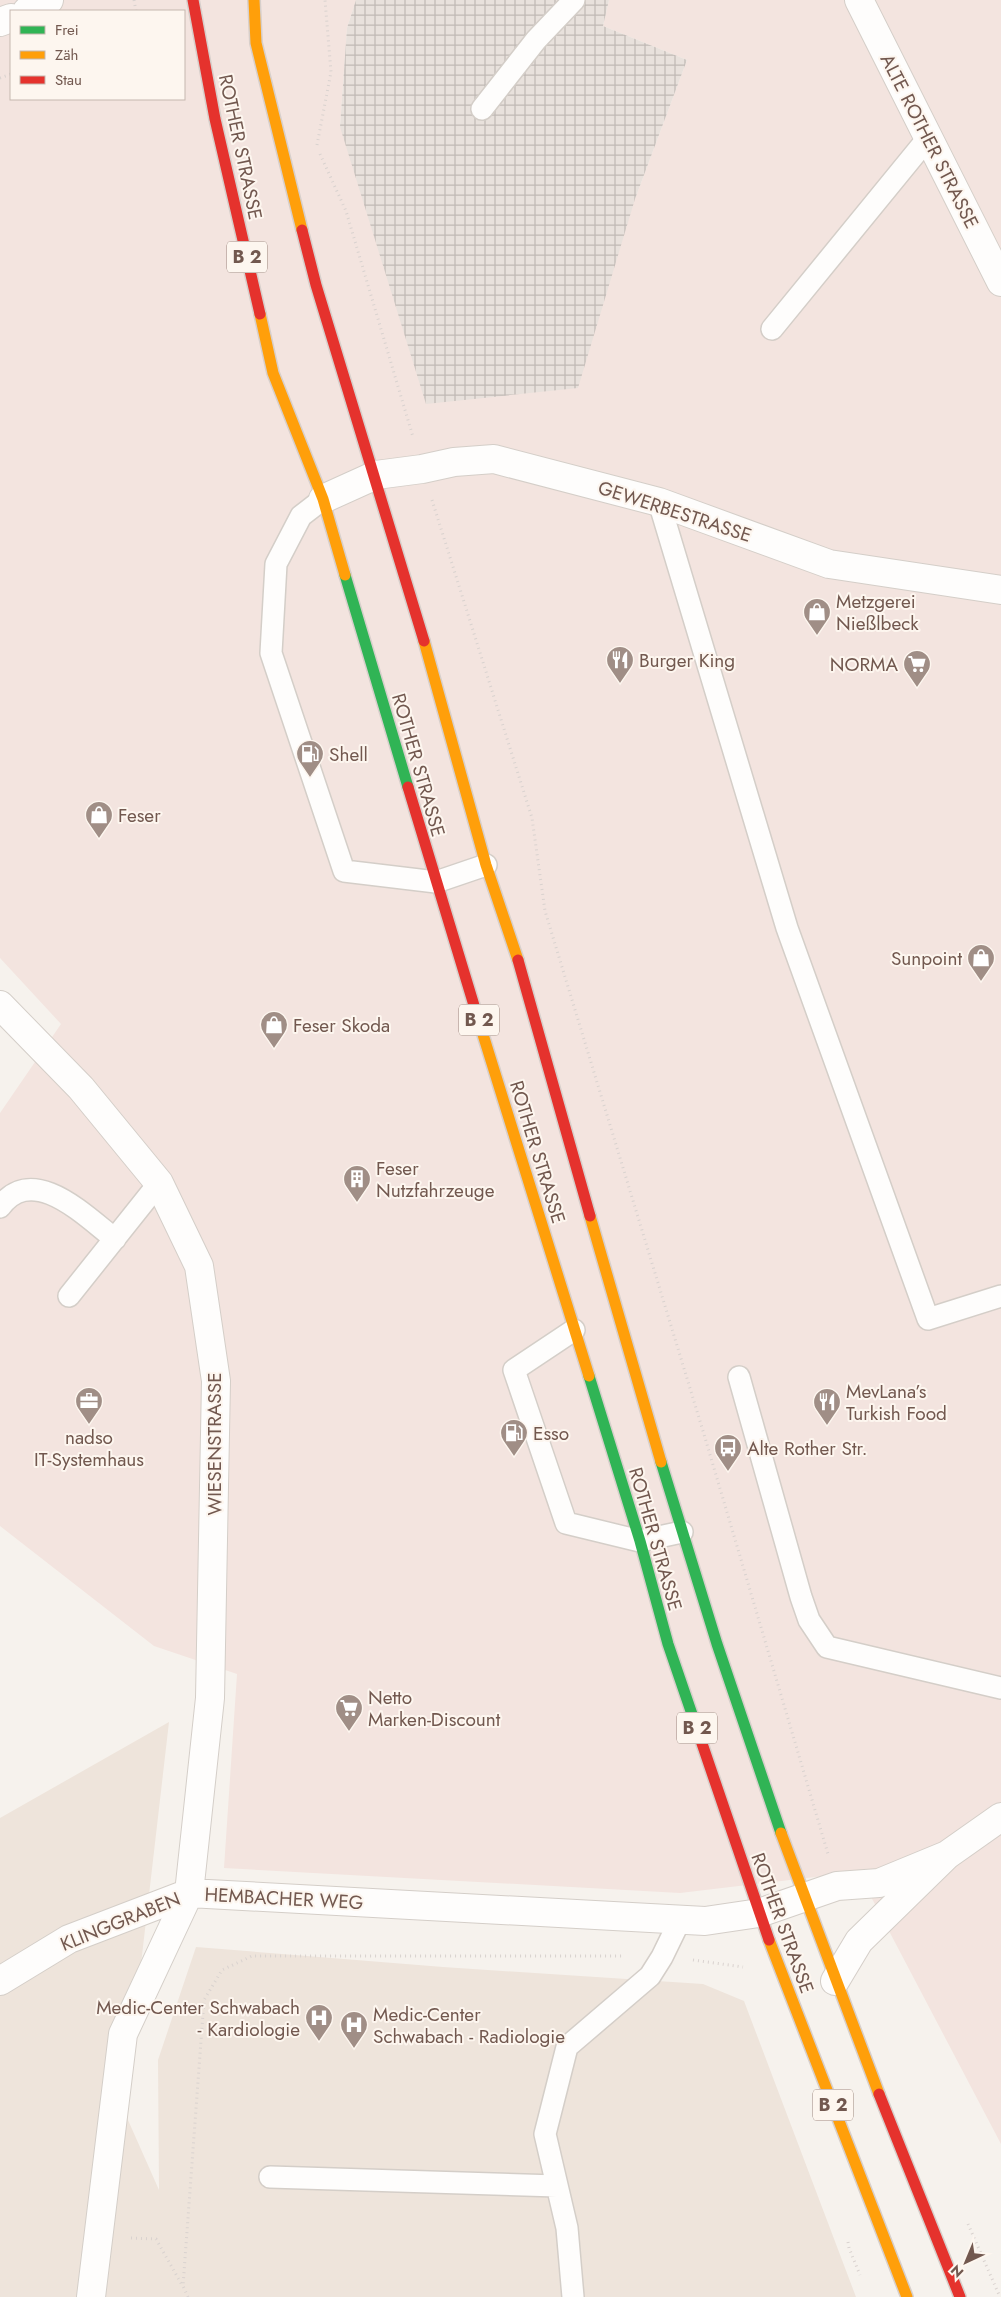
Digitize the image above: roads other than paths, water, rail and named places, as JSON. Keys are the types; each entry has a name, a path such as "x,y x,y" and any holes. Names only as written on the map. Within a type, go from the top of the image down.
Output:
{"main road":[{"name":"ROTHER STRASSE","path":"254,0 256,43 316,285 409,586 486,865 514,947 682,1532 803,1899 950,2276 960,2297"},
{"name":"ROTHER STRASSE","path":"194,5 216,119 274,373 323,499 436,882 640,1541 668,1644 759,1913 908,2297"}],"street":[{"path":"29,10 49,0"},
{"name":"ALTE ROTHER STRASSE","path":"859,0 1001,282"},
{"name":"GEWERBESTRASSE","path":"323,499 376,475 422,469 454,462 494,459 659,502 829,564 1001,590"},
{"name":"WIESENSTRASSE","path":"0,1005 81,1088 160,1183 199,1266 216,1382 210,1698 189,1893"},
{"path":"835,1981 859,1941 947,1855 1001,1817"},
{"path":"803,1899 837,1886 879,1883 947,1855"},
{"name":"HEMBACHER WEG","path":"91,2297 123,2034 189,1893 705,1921 759,1913 803,1899"},
{"name":"KLINGGRABEN","path":"0,1981 69,1939 189,1893"}],"lane":[{"path":"482,109 536,40 574,0"},
{"path":"772,329 928,138"},
{"path":"323,499 301,516 276,564 271,653 344,871 436,882 486,865"},
{"path":"659,502 790,937 928,1318 1001,1296"},
{"path":"69,1296 160,1183"},
{"path":"0,1207 22,1189 39,1188 74,1207 115,1239"},
{"path":"574,1330 514,1370 566,1524 640,1541 682,1532"},
{"path":"739,1377 801,1597 809,1620 827,1648 1001,1688"},
{"path":"573,2297 567,2228 545,2134 567,2048 650,1976 680,1920"},
{"path":"270,2177 557,2186"}],"place":[{"name":"Metzgerei Nießlbeck","path":"817,636"},
{"name":"Burger King","path":"620,684"},
{"name":"NORMA","path":"917,688"},
{"name":"Shell","path":"310,778"},
{"name":"Feser","path":"99,839"},
{"name":"Sunpoint","path":"981,982"},
{"name":"Feser Skoda","path":"274,1049"},
{"name":"Feser Nutzfahrzeuge","path":"357,1203"},
{"name":"nadso IT-Systemhaus","path":"89,1425"},
{"name":"MevLana’s Turkish Food","path":"827,1426"},
{"name":"Esso","path":"514,1457"},
{"name":"Alte Rother Str.","path":"728,1472"},
{"name":"Netto Marken-Discount","path":"349,1732"},
{"name":"Medic-Center Schwabach - Kardiologie","path":"319,2042"},
{"name":"Medic-Center Schwabach - Radiologie","path":"354,2049"}]}
